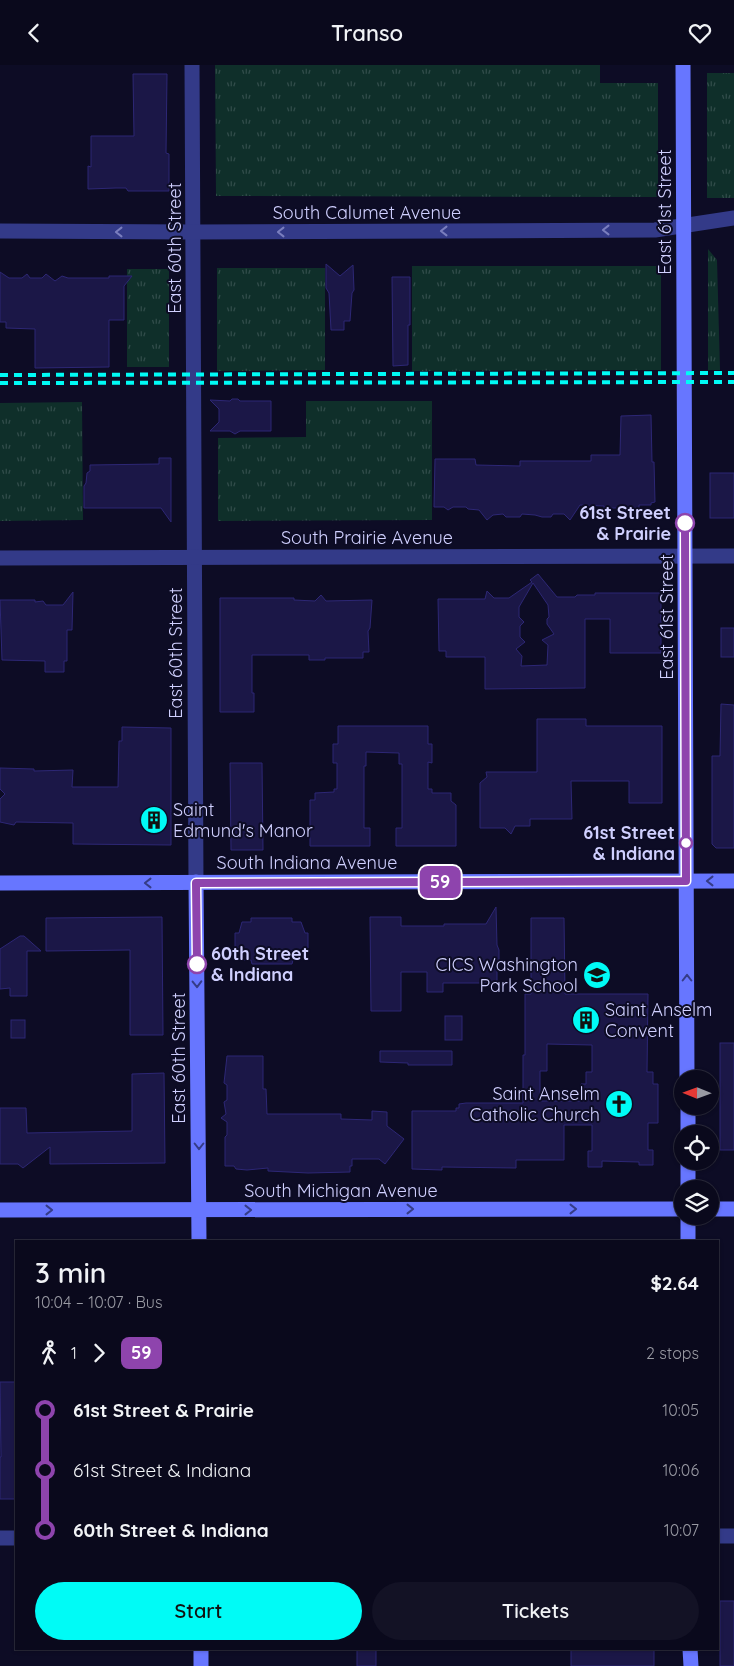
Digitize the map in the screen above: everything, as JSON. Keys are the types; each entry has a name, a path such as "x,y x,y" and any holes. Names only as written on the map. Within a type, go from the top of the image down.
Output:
{"street":[{"name":"East 60th Street","path":"192,65 199,1240"},
{"name":"East 61st Street","path":"683,65 687,1070"},
{"name":"South Calumet Avenue","path":"0,231 655,230 734,218"},
{"name":"South Prairie Avenue","path":"0,558 734,555"},
{"name":"South Indiana Avenue","path":"0,883 734,881"},
{"name":"South Michigan Avenue","path":"0,1210 674,1209"},
{"path":"719,1209 734,1209"},
{"path":"688,1225 688,1240"},
{"path":"719,1536 734,1536"},
{"path":"0,1538 15,1538"},
{"path":"201,1650 201,1666"},
{"path":"690,1650 690,1666"}],"green space":[{"path":"215,65 600,65 600,83 658,83 658,197 216,196"},
{"path":"707,73 734,73 734,198 707,198"},
{"path":"708,249 717,260 720,370 708,370"},
{"path":"412,266 661,266 661,370 412,371"},
{"path":"217,268 325,268 325,370 217,371"},
{"path":"127,269 169,269 169,367 127,367"},
{"path":"306,401 432,401 432,520 218,521 218,438 306,437"},
{"path":"82,402 83,520 0,521 0,403"}],"building":[{"path":"133,74 167,74 166,153 169,154 169,191 128,191 126,188 88,189 88,166 91,167 91,136 134,136"},
{"path":"326,264 340,276 353,265 354,290 352,293 350,321 344,321 344,330 331,330 329,293 326,288"},
{"path":"0,272 9,278 22,278 27,274 30,278 42,278 46,274 55,281 62,276 68,278 109,278 109,276 132,276 124,286 124,320 109,320 109,367 35,368 35,329 6,328 6,322 0,322"},
{"path":"392,277 410,277 408,365 393,366"},
{"path":"232,399 240,401 271,401 271,431 240,431 235,434 230,431 210,431 219,422 219,409 210,400 230,401"},
{"path":"651,415 655,502 651,503 651,505 639,505 639,508 604,508 604,506 580,505 570,520 564,514 553,514 551,517 522,514 520,517 506,517 503,514 493,515 487,520 479,510 466,507 453,507 448,510 444,507 434,507 435,459 475,459 476,465 520,466 520,461 591,461 591,455 620,455 621,416"},
{"path":"159,458 171,458 171,522 161,508 84,508 84,486 87,473 90,471 90,465 159,464"},
{"path":"710,473 734,473 734,518 710,518"},
{"path":"538,574 557,597 595,595 595,593 661,593 661,653 610,653 610,619 585,619 585,688 485,689 485,657 446,657 446,651 439,651 438,599 485,599 487,591 494,598 509,598 532,582 530,580","holes":["533,583 548,605 549,617 547,624 554,634 542,640 548,645 547,665 521,666 522,656 516,649 525,642 520,637 520,626 524,622 519,617 519,607"]},
{"path":"73,592 72,630 67,630 67,661 64,661 64,672 45,672 45,661 2,660 0,600 35,600 35,602 43,601 46,605 63,605"},
{"path":"321,595 326,601 372,600 370,628 368,631 369,652 363,652 363,658 325,658 325,660 309,660 309,655 252,655 254,712 220,712 220,598 294,598 294,600 315,601"},
{"path":"721,628 734,628 734,657 721,657"},
{"path":"721,704 734,705 734,848 716,848 712,844 712,756 720,756"},
{"path":"537,719 586,719 586,726 662,726 662,803 629,803 629,781 571,781 572,819 530,819 530,826 515,826 511,834 505,828 480,828 480,783 487,777 486,772 537,772"},
{"path":"338,726 428,726 428,744 432,744 432,763 428,762 428,789 432,789 432,793 451,793 451,801 456,805 456,846 396,846 396,828 402,828 402,764 399,764 399,753 366,752 366,766 364,766 364,828 370,828 370,846 310,846 310,800 315,800 315,793 334,792 334,789 337,789 337,763 333,763 333,744 338,744"},
{"path":"122,727 171,728 171,845 73,844 73,823 16,822 14,825 0,822 0,799 5,794 0,789 0,768 34,769 34,771 73,770 72,787 118,787 119,741 122,741"},
{"path":"230,763 262,763 263,850 231,850"},
{"path":"496,907 497,945 499,950 497,983 443,983 443,992 427,992 427,972 401,972 401,1011 371,1011 370,917 401,917 401,926 486,924"},
{"path":"162,917 163,1035 130,1035 130,950 46,951 46,918"},
{"path":"251,918 292,918 292,922 301,922 305,933 308,933 308,948 305,948 302,959 293,960 292,964 252,964 251,960 243,960 239,948 235,948 235,933 239,933 242,922 251,922"},
{"path":"531,918 564,918 565,994 648,994 647,1072 653,1072 653,1084 658,1084 658,1123 648,1123 648,1150 653,1150 653,1165 639,1165 639,1162 602,1161 602,1167 588,1167 588,1151 592,1151 592,1125 564,1125 564,1160 516,1160 516,1168 442,1167 442,1170 412,1169 412,1111 456,1111 456,1108 459,1108 459,1104 466,1103 523,1103 525,994 531,994","holes":["547,1044 592,1045 592,1072 586,1072 586,1084 581,1084 581,1101 540,1101 540,1071 547,1071"]},
{"path":"20,936 24,936 41,951 27,951 27,996 10,996 10,988 0,989 0,949"},
{"path":"445,1016 462,1016 462,1040 445,1040"},
{"path":"11,1020 25,1020 25,1038 11,1038"},
{"path":"720,1043 734,1043 734,1150 720,1150"},
{"path":"380,1051 452,1051 452,1065 408,1065 408,1063 380,1062"},
{"path":"227,1056 263,1056 263,1089 266,1089 267,1114 341,1114 341,1119 372,1120 372,1111 387,1112 387,1126 404,1139 385,1164 379,1159 352,1159 350,1172 308,1173 268,1171 268,1168 247,1170 236,1169 234,1166 225,1166 227,1122 221,1118 226,1114 224,1102 227,1100 227,1085 224,1083"},
{"path":"164,1073 165,1163 50,1164 50,1147 23,1168 18,1164 0,1164 0,1108 26,1108 27,1133 132,1131 132,1074"},
{"path":"0,1382 15,1382 15,1499 0,1499"},
{"path":"720,1601 734,1601 734,1666 720,1666"},
{"path":"357,1650 376,1650 376,1666 357,1666"},
{"path":"571,1650 654,1650 654,1666 571,1666"}],"railway":[{"path":"0,375 734,373"},
{"path":"0,383 734,382"}],"bus line":[{"name":"59","path":"197,964 196,883 686,881 685,523"}],"place":[{"name":"61st Street & Prairie","path":"685,523"},
{"name":"Saint Edmund's Manor","path":"154,820"},
{"name":"61st Street & Indiana","path":"686,843"},
{"name":"60th Street & Indiana","path":"197,964"},
{"name":"CICS Washington Park School","path":"597,975"},
{"name":"Saint Anselm Convent","path":"586,1020"},
{"name":"Saint Anselm Catholic Church","path":"619,1104"}]}
